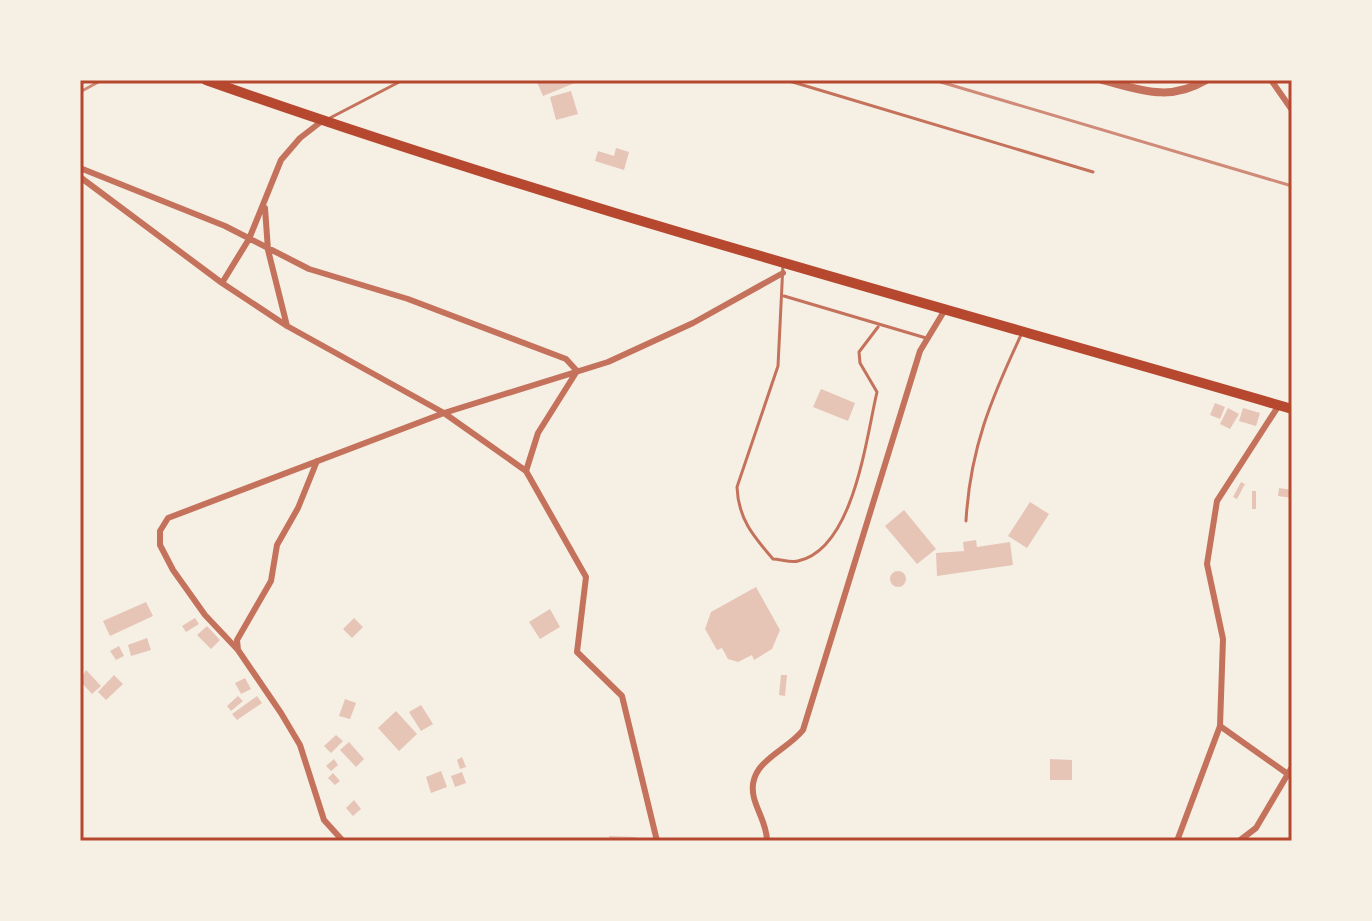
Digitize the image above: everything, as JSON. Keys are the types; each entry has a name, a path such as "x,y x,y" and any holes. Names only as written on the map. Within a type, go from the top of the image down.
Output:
{"main road":[{"path":"206,80 322,121 1292,409"}],"street":[{"path":"1102,80 1165,95 1192,89 1206,80"},
{"path":"1271,80 1292,110"},
{"path":"222,283 249,239 281,160 300,138 322,121"},
{"path":"80,168 249,239 309,269 370,286 566,359 577,371"},
{"path":"80,177 222,283 287,326 444,413 526,471 586,577 577,652 622,696 657,841"},
{"path":"264,203 268,250 287,326"},
{"path":"343,841 324,820 300,745 238,650 205,615 173,570 160,545 160,531 168,518 444,413 608,362 693,323 783,273"},
{"path":"767,841 767,830 751,786 755,772 803,730 920,351 946,308"},
{"path":"526,471 538,433 577,371"},
{"path":"1177,841 1220,726 1223,639 1207,564 1217,501 1279,405"},
{"path":"238,650 237,640 271,581 277,545 298,508 317,461"},
{"path":"1220,726 1291,773 1256,828 1239,841"}],"lane":[{"path":"322,121 403,80"},
{"path":"786,80 1093,172"},
{"path":"783,260 784,296 778,366 737,487 738,507 750,533 773,559 798,561 821,548 847,516 877,392 860,363 859,352 878,327"},
{"path":"784,296 878,327 930,339"},
{"path":"966,521 970,473 979,432 1023,330"}],"building":[{"path":"536,80 582,80 543,96"},
{"path":"571,91 578,114 556,120 550,97"},
{"path":"616,148 629,152 624,170 595,161 598,151 614,156"},
{"path":"821,389 855,403 848,421 813,407"},
{"path":"1215,403 1225,407 1220,419 1210,415"},
{"path":"1228,408 1239,414 1230,429 1220,424"},
{"path":"1243,408 1260,413 1256,426 1239,421"},
{"path":"1241,482 1245,484 1237,499 1233,497"},
{"path":"1279,488 1292,490 1292,498 1278,496"},
{"path":"1252,491 1256,491 1256,509 1252,509"},
{"path":"1030,502 1049,514 1027,548 1008,536"},
{"path":"904,510 936,549 917,564 885,526"},
{"path":"976,540 977,547 1010,542 1013,565 937,576 936,553 964,551 963,542"},
{"path":"895,571 901,571 906,579 904,585 895,587 890,582 890,576"},
{"path":"756,587 780,630 772,649 754,660 752,655 738,662 728,659 722,648 717,650 705,629 711,612"},
{"path":"146,602 153,616 110,636 103,621"},
{"path":"550,609 560,627 540,639 529,622"},
{"path":"195,618 199,624 186,632 182,626"},
{"path":"354,618 363,627 352,638 343,629"},
{"path":"207,626 220,640 211,649 197,635"},
{"path":"147,638 151,650 131,656 128,645"},
{"path":"119,646 124,656 116,660 110,651"},
{"path":"86,670 101,686 92,694 80,681"},
{"path":"114,675 123,684 106,700 98,692"},
{"path":"781,675 787,675 785,696 779,695"},
{"path":"245,678 251,689 241,694 235,683"},
{"path":"238,696 243,701 231,711 227,706"},
{"path":"257,696 262,703 237,720 232,714"},
{"path":"345,699 356,703 350,719 339,716"},
{"path":"421,705 433,724 421,731 409,712"},
{"path":"396,711 417,734 399,751 378,728"},
{"path":"336,735 343,741 331,753 324,746"},
{"path":"349,742 364,759 356,767 340,750"},
{"path":"462,757 466,767 460,769 457,760"},
{"path":"334,759 338,765 331,771 326,766"},
{"path":"1050,759 1072,760 1072,780 1050,780"},
{"path":"441,771 447,787 431,793 426,777"},
{"path":"462,772 466,783 455,787 451,776"},
{"path":"333,773 340,781 335,785 328,778"},
{"path":"354,800 361,809 353,816 346,808"},
{"path":"609,836 636,837 635,841 609,841"}],"railway":[{"path":"80,92 102,80"},
{"path":"934,80 1292,186"}]}
